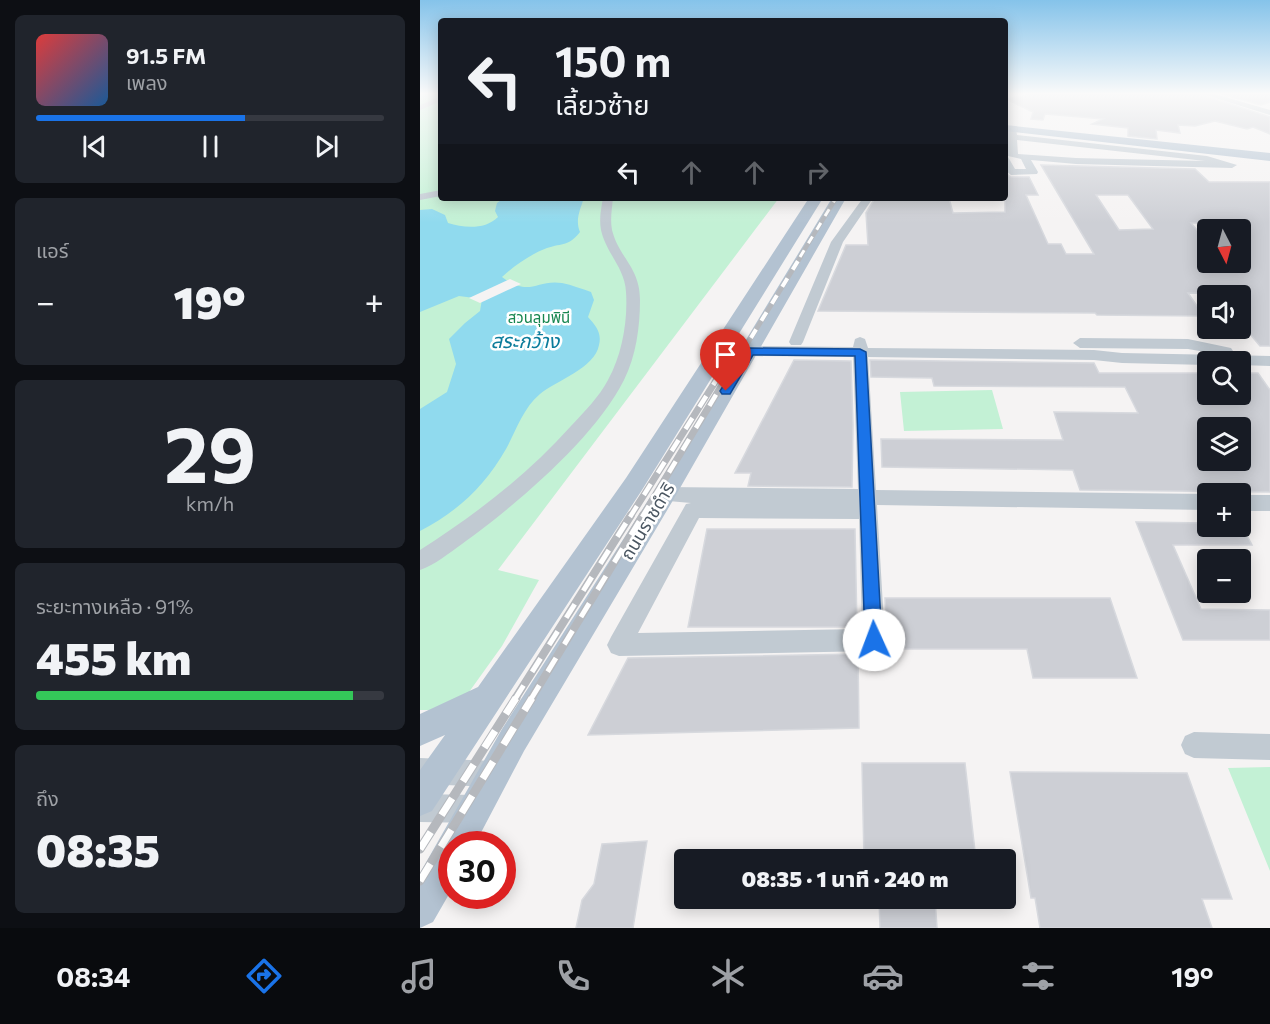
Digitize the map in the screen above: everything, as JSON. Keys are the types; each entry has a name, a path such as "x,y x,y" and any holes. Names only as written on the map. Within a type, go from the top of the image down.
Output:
{"main road":[{"path":"1069,136 1193,153 1270,151"},
{"path":"1102,136 1270,151"},
{"path":"1116,136 1270,151"},
{"name":"ถนนราชดำริ","path":"420,799 429,771 488,698 634,484 814,201"},
{"name":"ถนนราชดำริ","path":"463,831 494,774 754,345 837,201"},
{"path":"793,231 817,234"},
{"path":"671,424 702,430"},
{"path":"420,730 488,698"},
{"path":"420,909 438,877"}],"street":[{"path":"1009,136 1013,156 1232,165 1193,153"},
{"path":"1008,166 1011,172 1033,172 1024,157"},
{"path":"420,183 420,194"},
{"path":"420,194 438,188"},
{"path":"420,194 438,193"},
{"path":"420,561 479,522 531,479 564,446 603,400 617,378 629,343 633,292 632,282 608,240 607,201"},
{"path":"802,347 837,242 866,201"},
{"path":"754,345 860,347 1124,344 1196,346 1269,356"},
{"path":"1124,344 1131,358"},
{"path":"1196,346 1199,351"},
{"path":"860,347 1197,359"},
{"path":"860,347 862,496 874,640 619,645 693,510 856,512 862,496"},
{"path":"1251,357 1269,356"},
{"path":"664,495 1197,502"},
{"path":"1251,503 1270,503"},
{"path":"1194,745 1270,747"},
{"path":"429,771 494,774"},
{"path":"420,808 475,809"}],"green space":[{"name":"สวนลุมพินี","path":"420,136 438,136 438,201 777,201 498,570 539,580 502,646 469,692 430,710 420,710"},
{"path":"992,390 1003,429 904,431 900,392"},
{"path":"1270,767 1270,871 1228,768"}],"water":[{"name":"สระกว้าง","path":"500,201 583,201 578,219 580,232 576,237 535,253 502,277 520,286 553,282 591,292 594,300 588,317 599,333 600,341 590,361 534,400 524,413 498,462 469,497 420,531 420,409 447,392 456,364 449,339 480,311 482,299 459,296 420,312 420,210 432,209 445,215 448,223 454,225 481,226 498,217 495,211"}],"pier":[{"path":"510,279 521,284 480,303 469,298"}],"building":[{"path":"1131,136 1157,136 1157,139"},
{"path":"1041,165 1195,169 1209,182 1270,182 1270,346 1260,346 1251,335 1251,285 1197,285 1197,293 1188,293 1197,306 1197,316 818,311 846,245 868,245 866,213 873,201 950,201 953,213 1005,212 1005,201 1008,201 1008,175 1029,177 1038,195 1026,195 1048,244 1061,244 1066,254 1094,254","holes":["1096,195 1128,195 1153,229 1119,230"]},
{"path":"794,360 851,361 852,487 748,486 751,473 735,473"},
{"path":"870,360 1094,363 1099,373 1197,373 1197,405 1251,405 1251,373 1258,373 1270,390 1270,492 1251,492 1251,483 1197,483 1197,491 1080,490 1073,470 882,467 881,439 1063,440 1054,412 1138,413 1125,387 934,386 932,378 871,377"},
{"path":"1136,522 1197,523 1197,537 1248,537 1252,545 1173,545 1201,609 1270,610 1270,640 1183,640"},
{"path":"707,529 855,529 857,627 688,627"},
{"path":"885,598 1110,598 1137,678 1033,678 1027,649 885,649 887,640"},
{"path":"858,654 859,728 588,735 628,658"},
{"path":"862,763 965,763 975,849 864,849"},
{"path":"1010,772 1187,773 1232,899 1202,899 1212,928 1040,928 1035,898 1031,898"},
{"path":"647,841 633,928 576,928 582,900 594,884 602,844"},
{"path":"879,909 936,909 937,928 880,928"}],"railway":[{"path":"800,257 834,201"},
{"path":"730,372 801,256"},
{"path":"642,517 731,370"},
{"path":"630,517 717,379"},
{"path":"515,699 631,515"},
{"path":"531,699 643,515"},
{"path":"420,849 516,698"},
{"path":"420,881 532,698"}],"route":[{"path":"726,391 750,351 860,352 874,640"}]}
